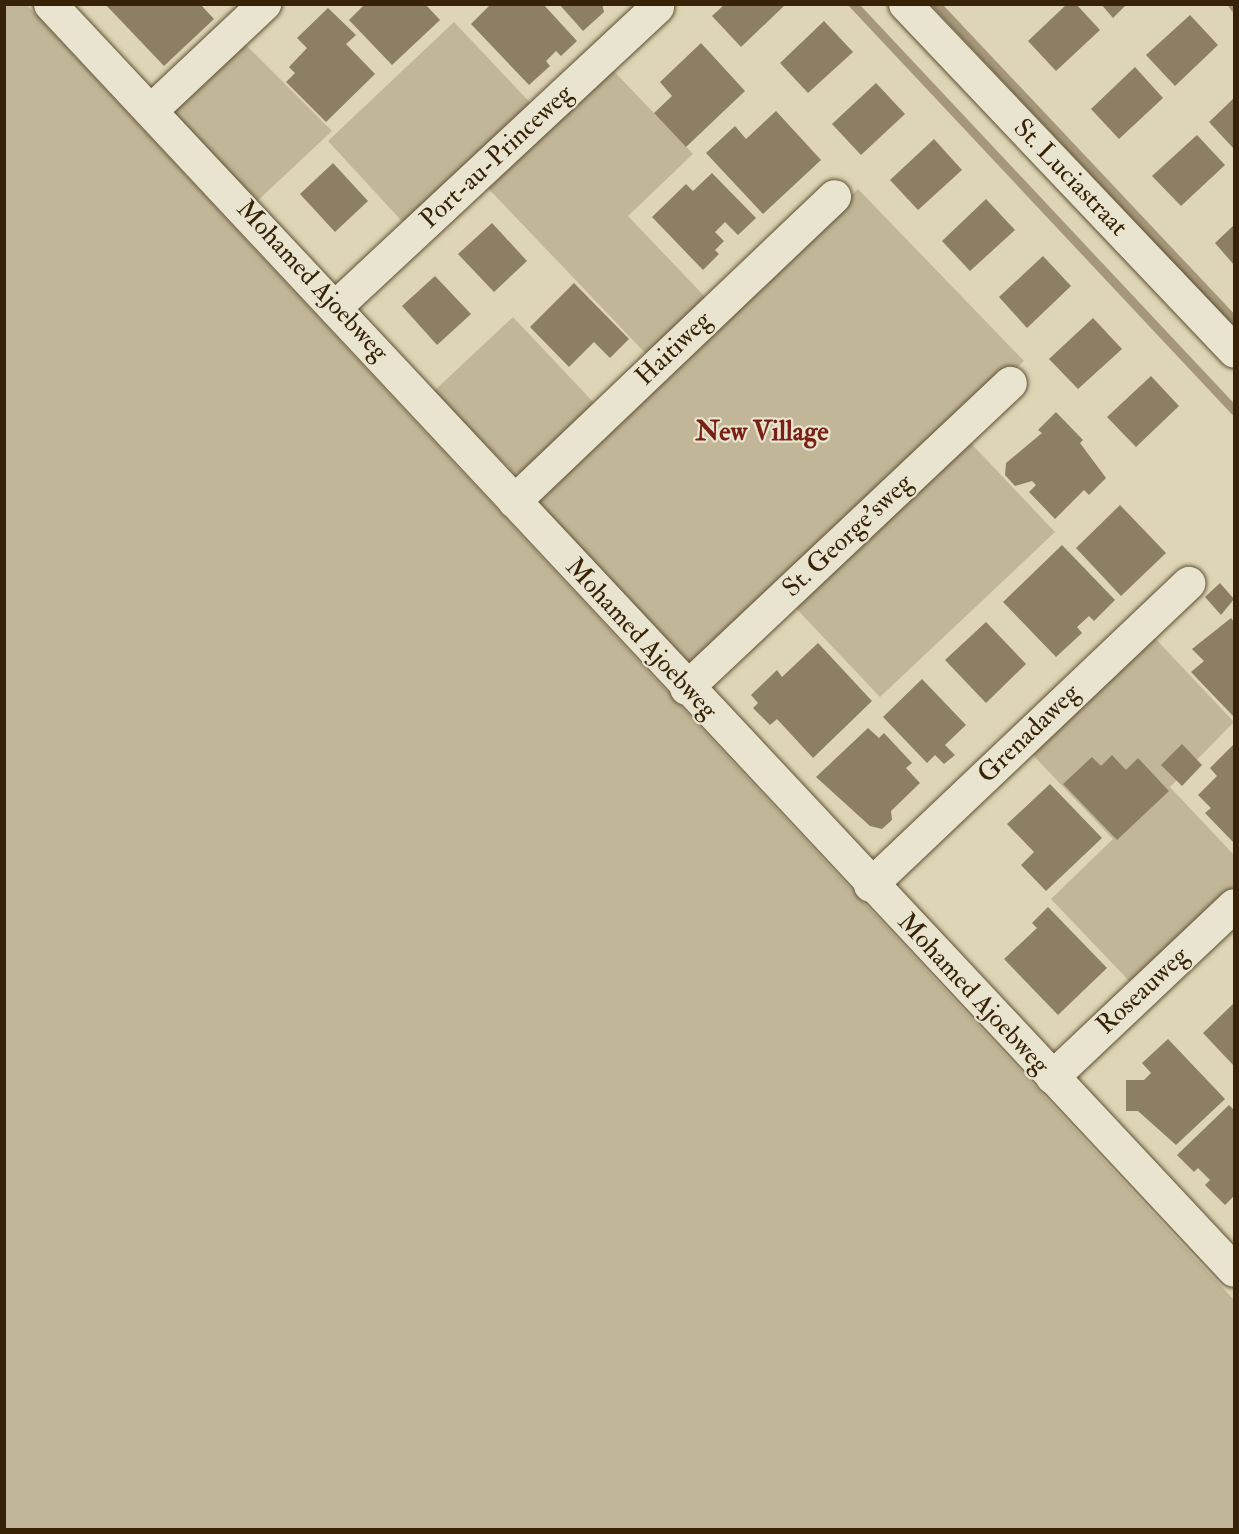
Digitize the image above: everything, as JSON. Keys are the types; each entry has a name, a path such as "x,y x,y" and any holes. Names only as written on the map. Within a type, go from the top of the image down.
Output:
{"street":[{"name":"Mohamed Ajoebweg","path":"50,4 152,109 336,306 870,885 1234,1270"},
{"path":"152,109 264,4"},
{"name":"St. Luciastraat","path":"905,4 1234,351"},
{"name":"Port-au-Princeweg","path":"336,306 657,7"},
{"name":"Haitiweg","path":"514,501 834,196"},
{"name":"St. George'sweg","path":"686,688 1010,383"},
{"name":"Grenadaweg","path":"870,885 1188,583"},
{"name":"Roseauweg","path":"1052,1077 1234,905"}],"shaded area":[{"path":"26,4 1234,1300 1234,1529 5,1530 4,5"},
{"path":"454,22 539,112 411,231 328,141"},
{"path":"240,39 332,131 254,204 172,116 173,106"},
{"path":"609,66 693,154 628,216 707,299 648,356 485,185"},
{"path":"858,189 1024,361 698,668 686,667 532,506 535,494"},
{"path":"513,317 596,405 527,471 514,473 433,392"},
{"path":"965,437 1055,532 880,697 790,602"},
{"path":"1151,634 1234,722 1170,787 1234,855 1234,886 1132,984 1051,899 1113,839 1028,750"}],"building":[{"path":"105,4 200,4 214,19 164,66"},
{"path":"365,4 425,4 440,20 392,65 349,20"},
{"path":"491,4 543,4 577,41 561,56 556,51 546,61 550,66 529,85 471,24"},
{"path":"559,4 602,4 604,12 583,31"},
{"path":"725,4 786,4 741,47 712,16"},
{"path":"1067,4 1076,4 1100,30 1056,71 1028,41"},
{"path":"1101,4 1127,4 1113,18"},
{"path":"328,8 356,35 346,44 375,74 326,122 286,82 295,73 289,67 307,48 297,38"},
{"path":"1190,15 1218,45 1175,86 1146,55"},
{"path":"824,21 853,52 808,93 780,63"},
{"path":"701,43 745,91 686,147 654,113 672,96 660,82"},
{"path":"1135,67 1163,98 1119,139 1091,109"},
{"path":"876,83 905,114 861,155 832,124"},
{"path":"1234,98 1234,149 1209,122"},
{"path":"776,111 821,160 763,214 706,153 735,126 746,139"},
{"path":"1197,135 1225,165 1181,206 1152,176"},
{"path":"934,139 962,170 918,210 890,180"},
{"path":"333,163 368,201 335,232 300,194"},
{"path":"712,173 756,218 738,235 725,222 715,232 724,241 715,250 719,254 703,270 652,217 686,184 693,191"},
{"path":"986,199 1015,230 970,271 942,241"},
{"path":"492,223 527,261 494,292 458,254"},
{"path":"1234,225 1234,265 1215,243"},
{"path":"1043,256 1071,286 1027,328 999,297"},
{"path":"435,276 471,314 437,345 402,306"},
{"path":"574,283 629,339 610,358 594,342 569,367 530,327"},
{"path":"1093,318 1122,349 1078,389 1049,359"},
{"path":"1151,376 1179,406 1136,447 1107,417"},
{"path":"1056,412 1083,440 1080,443 1106,478 1089,495 1084,490 1055,519 1029,492 1036,485 1032,481 1015,486 1005,475 1006,463 1042,433 1038,430"},
{"path":"1120,505 1166,553 1121,596 1076,548"},
{"path":"1062,545 1115,600 1094,621 1089,616 1077,627 1082,633 1056,657 1003,602"},
{"path":"1220,583 1234,599 1221,615 1205,597"},
{"path":"1231,618 1234,622 1234,717 1191,672 1204,661 1192,649"},
{"path":"986,622 1026,664 986,703 945,660"},
{"path":"818,643 872,701 813,758 777,719 770,725 753,708 758,703 751,695 777,670 782,677"},
{"path":"922,679 966,725 945,745 955,755 944,764 935,755 927,763 883,717"},
{"path":"868,728 879,738 884,733 912,763 906,768 920,783 891,811 892,820 882,829 870,826 816,777"},
{"path":"1182,744 1202,765 1182,786 1161,765"},
{"path":"1234,744 1234,843 1205,813 1211,808 1198,795 1217,776 1210,768"},
{"path":"1112,755 1126,770 1138,758 1169,791 1117,840 1063,784 1092,757 1101,766"},
{"path":"1050,784 1102,838 1046,891 1021,865 1034,852 1007,824"},
{"path":"1048,907 1107,968 1058,1015 1004,959 1037,928 1032,923"},
{"path":"1233,1004 1234,1006 1234,1066 1203,1033"},
{"path":"1168,1039 1225,1099 1176,1145 1138,1111 1126,1111 1126,1080 1144,1080 1151,1073 1142,1063"},
{"path":"1229,1105 1234,1110 1234,1196 1225,1205 1205,1185 1210,1180 1198,1168 1194,1172 1177,1155"}],"waterway":[{"path":"853,4 1234,410"},
{"path":"936,4 1234,320"}],"district":[{"name":"New Village","path":"762,432"}]}
